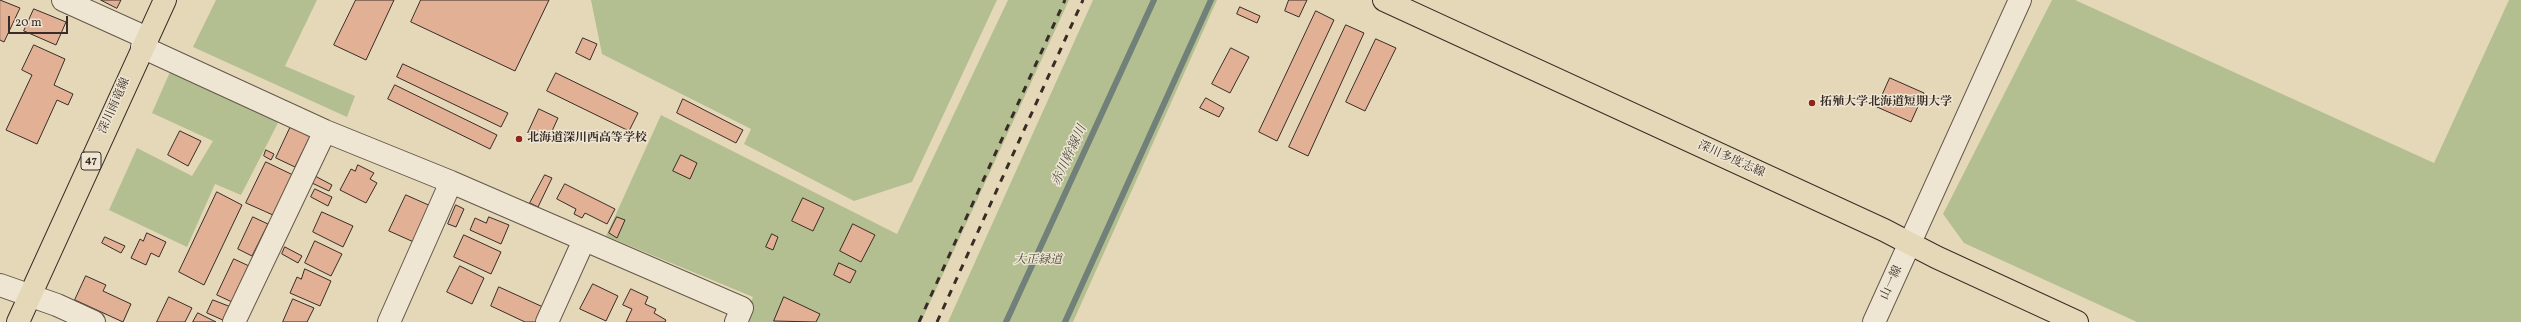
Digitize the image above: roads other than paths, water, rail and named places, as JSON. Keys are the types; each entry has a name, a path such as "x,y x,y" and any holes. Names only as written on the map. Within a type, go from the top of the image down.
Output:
{"main road":[{"name":"深川雨竜線","path":"18,322 144,42 165,0"},
{"name":"深川多度志線","path":"1384,0 1884,230 1910,244 2077,322"}],"street":[{"path":"63,0 144,42 325,131 451,182 742,308 736,322"},
{"name":"山一線","path":"1874,322 2020,0"},
{"path":"234,322 325,131"},
{"path":"389,322 451,182"},
{"path":"548,322 584,240"},
{"path":"0,284 29,297 57,305 94,322"}],"waterway":[{"name":"赤川幹線川","path":"1006,322 1154,0"},
{"path":"1065,322 1211,0"}],"railway":[{"path":"919,322 1065,0"},
{"path":"937,322 1083,0"}],"place":[{"name":"拓殖大学北海道短期大学","path":"1812,103"},
{"name":"北海道深川西高等学校","path":"519,139"}],"park label":[{"name":"大正緑道","path":"1038,261"}]}
